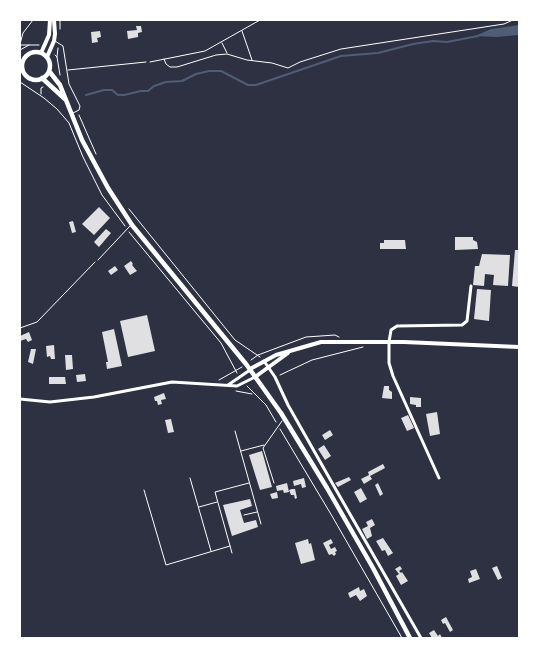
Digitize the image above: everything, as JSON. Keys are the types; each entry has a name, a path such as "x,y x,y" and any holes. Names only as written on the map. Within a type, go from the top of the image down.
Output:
{"main road":[{"path":"31,52 41,53 47,57 50,64 49,71 42,78 33,79 21,70 22,58 31,52"},
{"path":"49,71 60,85 95,167 132,225 250,370 285,418 332,496 410,638"},
{"path":"42,78 67,101"}],"street":[{"path":"47,57 54,41 52,20"},
{"path":"41,53 49,35 52,20"},
{"path":"439,478 393,376 389,363 391,330 397,326 462,325 467,321 471,286"},
{"path":"228,385 276,355 322,342 389,342 519,347"},
{"path":"20,399 50,402 94,397 172,382 237,386 255,377 289,352"},
{"path":"264,361 275,377 334,488 421,638"}],"lane":[{"path":"54,41 63,46 69,84 80,106 72,114"},
{"path":"67,70 146,62"},
{"path":"98,260 132,225"},
{"path":"274,483 264,445 285,418"},
{"path":"235,431 261,524"},
{"path":"240,451 264,445"},
{"path":"190,478 211,552"},
{"path":"232,553 215,492 249,482"},
{"path":"144,490 166,565 230,546"},
{"path":"198,507 218,502"},
{"path":"244,515 258,512"}],"path":[{"path":"20,44 23,33 33,20"},
{"path":"146,62 205,51 260,20"},
{"path":"164,59 170,67 177,67 227,54 288,68 300,62 335,51 504,24 512,20"},
{"path":"242,30 252,60"},
{"path":"222,42 227,54"},
{"path":"20,50 32,44"},
{"path":"58,71 60,76"},
{"path":"20,82 57,109"},
{"path":"77,111 99,159"},
{"path":"126,206 236,340 258,355"},
{"path":"20,328 37,322 98,260"},
{"path":"275,377 312,360 371,346"},
{"path":"209,383 236,372"},
{"path":"228,385 233,390 248,394 254,393 266,405 402,638"}],"water":[{"path":"519,25 519,35 475,36 491,29"}],"building":[{"path":"136,26 141,26 142,32 138,33 138,37 128,39 127,31 137,30"},
{"path":"100,31 101,37 97,38 98,42 92,43 91,32"},
{"path":"99,207 110,218 94,235 82,224"},
{"path":"73,221 76,232 72,233 69,222"},
{"path":"106,229 111,233 99,247 94,242"},
{"path":"455,237 473,237 473,240 477,242 478,249 455,250"},
{"path":"384,240 405,240 406,249 380,249 380,243 384,243"},
{"path":"515,250 519,250 519,287 512,286"},
{"path":"482,254 510,255 508,286 493,285 494,275 485,274 484,286 473,285 475,266 479,266"},
{"path":"131,261 137,271 130,275 124,266"},
{"path":"115,266 118,270 111,275 108,271"},
{"path":"477,289 491,290 489,321 474,319"},
{"path":"147,315 155,351 128,357 120,321"},
{"path":"114,329 122,366 107,369 106,362 108,362 102,332"},
{"path":"29,332 32,340 28,342 26,339 20,341 20,336"},
{"path":"54,345 55,359 51,359 50,356 47,357 46,346"},
{"path":"31,349 36,349 33,364 28,362"},
{"path":"65,355 72,355 73,369 66,370"},
{"path":"85,374 86,381 77,382 76,375"},
{"path":"49,377 65,377 66,384 49,384"},
{"path":"384,386 389,386 389,390 392,392 392,399 382,398"},
{"path":"164,393 166,399 161,400 162,404 158,405 154,397"},
{"path":"410,397 421,398 421,407 410,404"},
{"path":"437,412 440,434 430,436 426,414"},
{"path":"408,415 414,428 407,431 401,418"},
{"path":"171,419 174,432 168,433 165,420"},
{"path":"330,430 333,435 325,440 322,435"},
{"path":"324,445 331,456 325,460 318,449"},
{"path":"262,451 272,487 260,490 249,455"},
{"path":"383,464 385,468 370,476 372,479 364,484 361,479 369,475 368,472"},
{"path":"349,477 351,480 338,487 335,483"},
{"path":"304,478 306,487 302,488 301,484 294,486 293,481"},
{"path":"287,483 289,492 277,491 276,486"},
{"path":"378,483 383,494 380,496 375,485"},
{"path":"361,488 367,499 360,503 354,492"},
{"path":"295,489 297,498 295,499 289,490"},
{"path":"277,492 278,498 272,499 270,494"},
{"path":"250,499 252,506 240,510 244,523 256,520 258,527 232,536 223,505"},
{"path":"372,519 375,525 370,528 372,536 367,539 362,529 368,526 366,522"},
{"path":"383,538 393,553 388,556 385,550 382,551 376,541"},
{"path":"308,539 309,544 311,543 315,560 301,564 295,543"},
{"path":"331,539 333,543 329,545 331,549 335,547 337,551 334,556 332,554 329,555 323,543"},
{"path":"400,566 402,569 399,571 402,572 408,581 401,585 396,576 399,574 395,569"},
{"path":"497,566 502,578 498,580 492,568"},
{"path":"476,569 480,579 469,583 468,579 472,577 470,571"},
{"path":"359,587 360,591 364,589 367,596 360,601 356,595 350,598 348,593"},
{"path":"446,617 453,630 450,632 441,620"},
{"path":"434,630 442,638 432,638 429,633"}],"waterway":[{"path":"86,95 104,90 112,90 118,95 148,91 154,86 166,82 182,81 196,74 209,71 221,71 248,85 256,85 341,56 378,53 413,44 433,41 447,42 478,36"}]}
